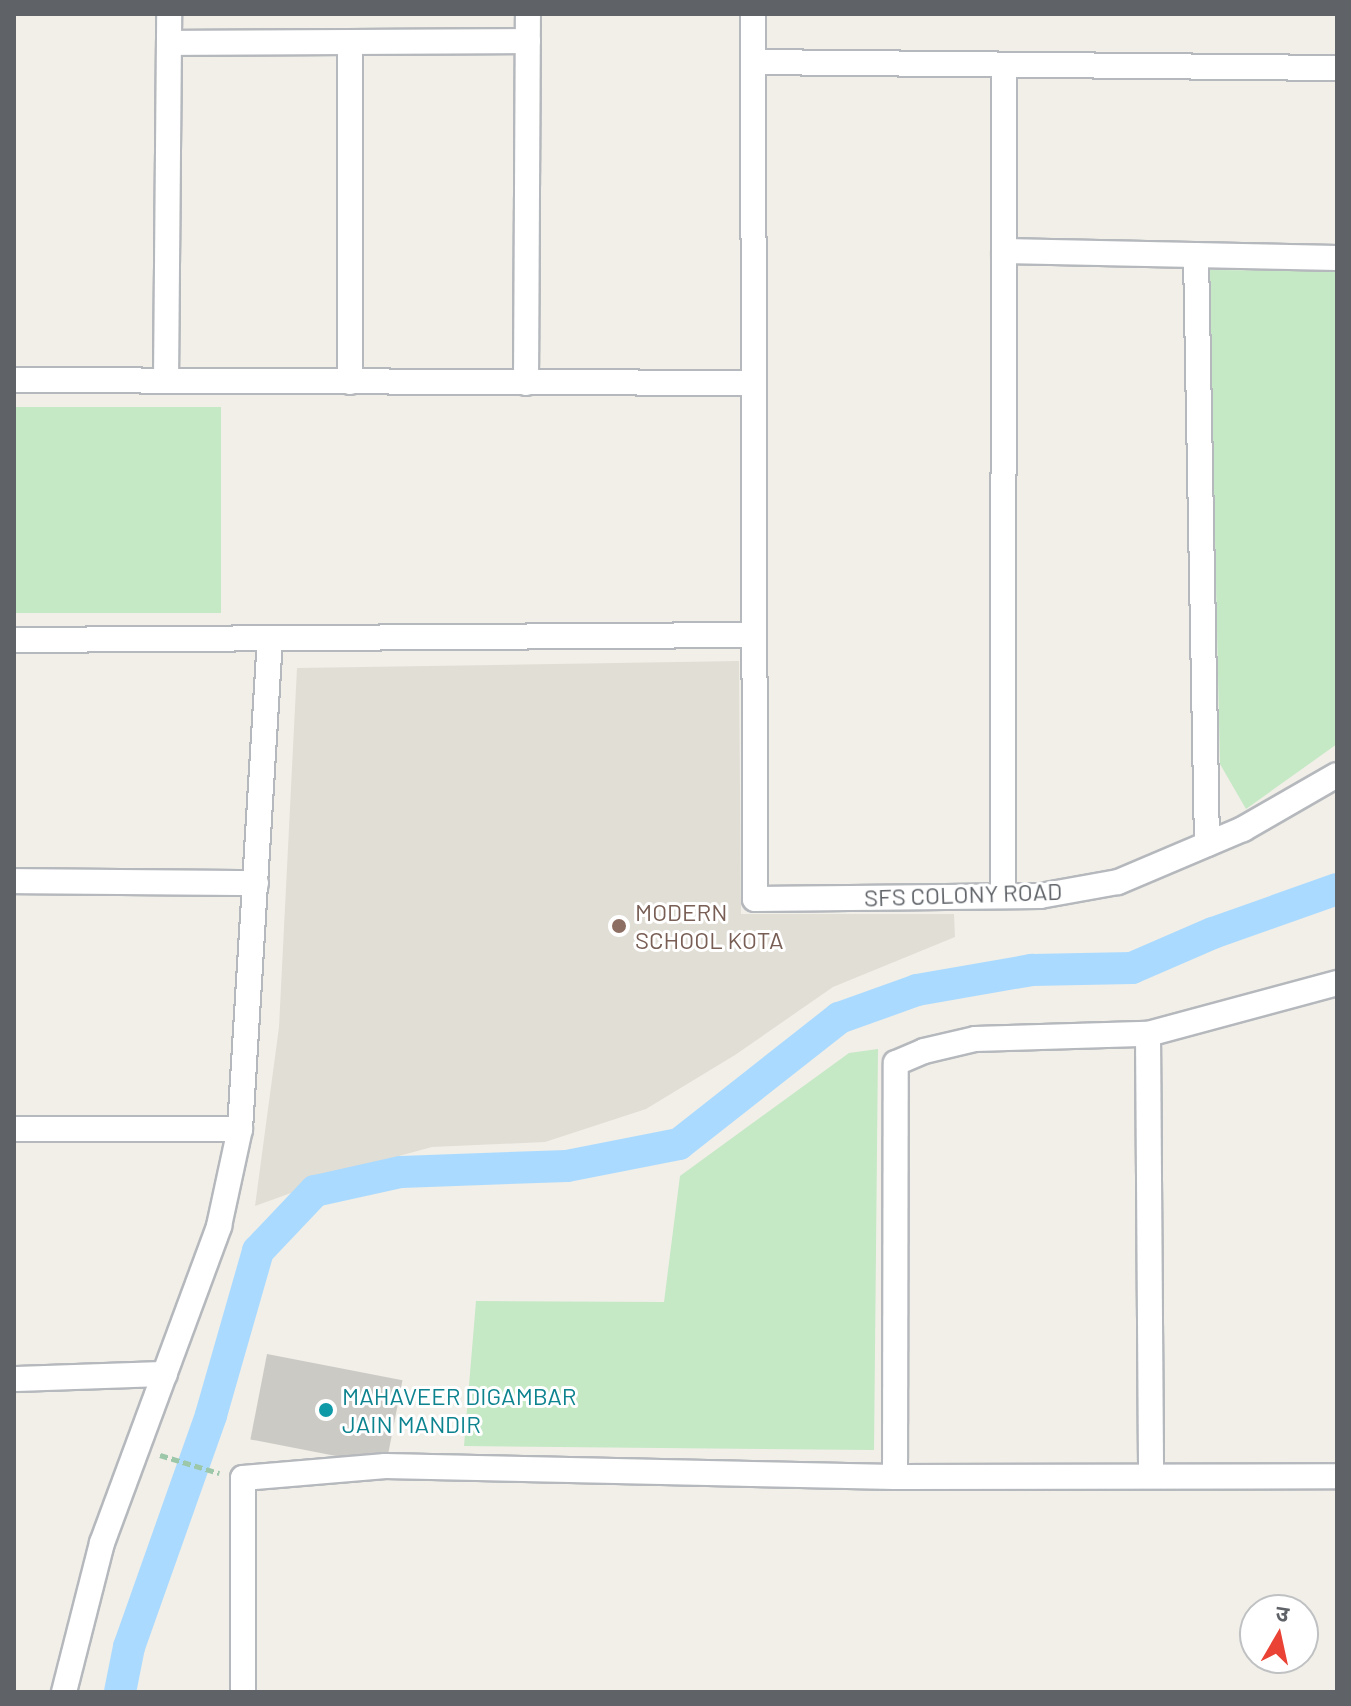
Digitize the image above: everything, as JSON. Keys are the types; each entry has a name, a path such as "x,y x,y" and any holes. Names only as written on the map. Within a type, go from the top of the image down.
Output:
{"street":[{"path":"166,381 169,14"},
{"path":"526,383 528,14"},
{"path":"14,640 754,635 753,14"},
{"path":"169,43 528,41"},
{"path":"350,42 350,382"},
{"path":"753,62 1337,68"},
{"path":"1003,896 1004,65"},
{"path":"1004,251 1337,258"},
{"path":"1196,255 1207,844"},
{"path":"14,380 754,383"},
{"name":"SFS COLONY ROAD","path":"754,635 755,899 1040,896 1118,882 1243,829 1337,775"},
{"path":"64,1692 102,1543 219,1226 240,1129 270,640"},
{"path":"14,881 256,883"},
{"path":"895,1477 896,1063 924,1051 975,1039 1148,1034 1337,983"},
{"path":"1148,1034 1151,1476"},
{"path":"14,1129 240,1129"},
{"path":"14,1379 165,1374"},
{"path":"243,1692 243,1478 385,1466 895,1477 1337,1476"}],"path":[{"path":"170,1459 222,1474"}],"shaded area":[{"name":"MODERN SCHOOL KOTA","path":"739,661 741,914 954,914 955,937 833,987 735,1055 646,1109 545,1142 432,1147 377,1162 255,1206 279,1027 297,668"}],"green space":[{"path":"1209,270 1337,271 1337,744 1246,809 1220,764"},
{"path":"14,407 221,407 221,613 14,613"},
{"path":"878,1049 874,1450 464,1446 476,1301 664,1302 680,1176 849,1053"}],"building":[{"name":"MAHAVEER DIGAMBAR JAIN MANDIR","path":"267,1354 402,1380 386,1466 250,1439"}],"waterway":[{"path":"120,1692 129,1647 211,1415 258,1251 315,1191 401,1172 567,1166 679,1144 839,1018 917,990 1032,970 1132,968 1213,933 1337,889"}],"place":[{"name":"MODERN SCHOOL KOTA","path":"619,926"},
{"name":"MAHAVEER DIGAMBAR JAIN MANDIR","path":"326,1410"}]}
